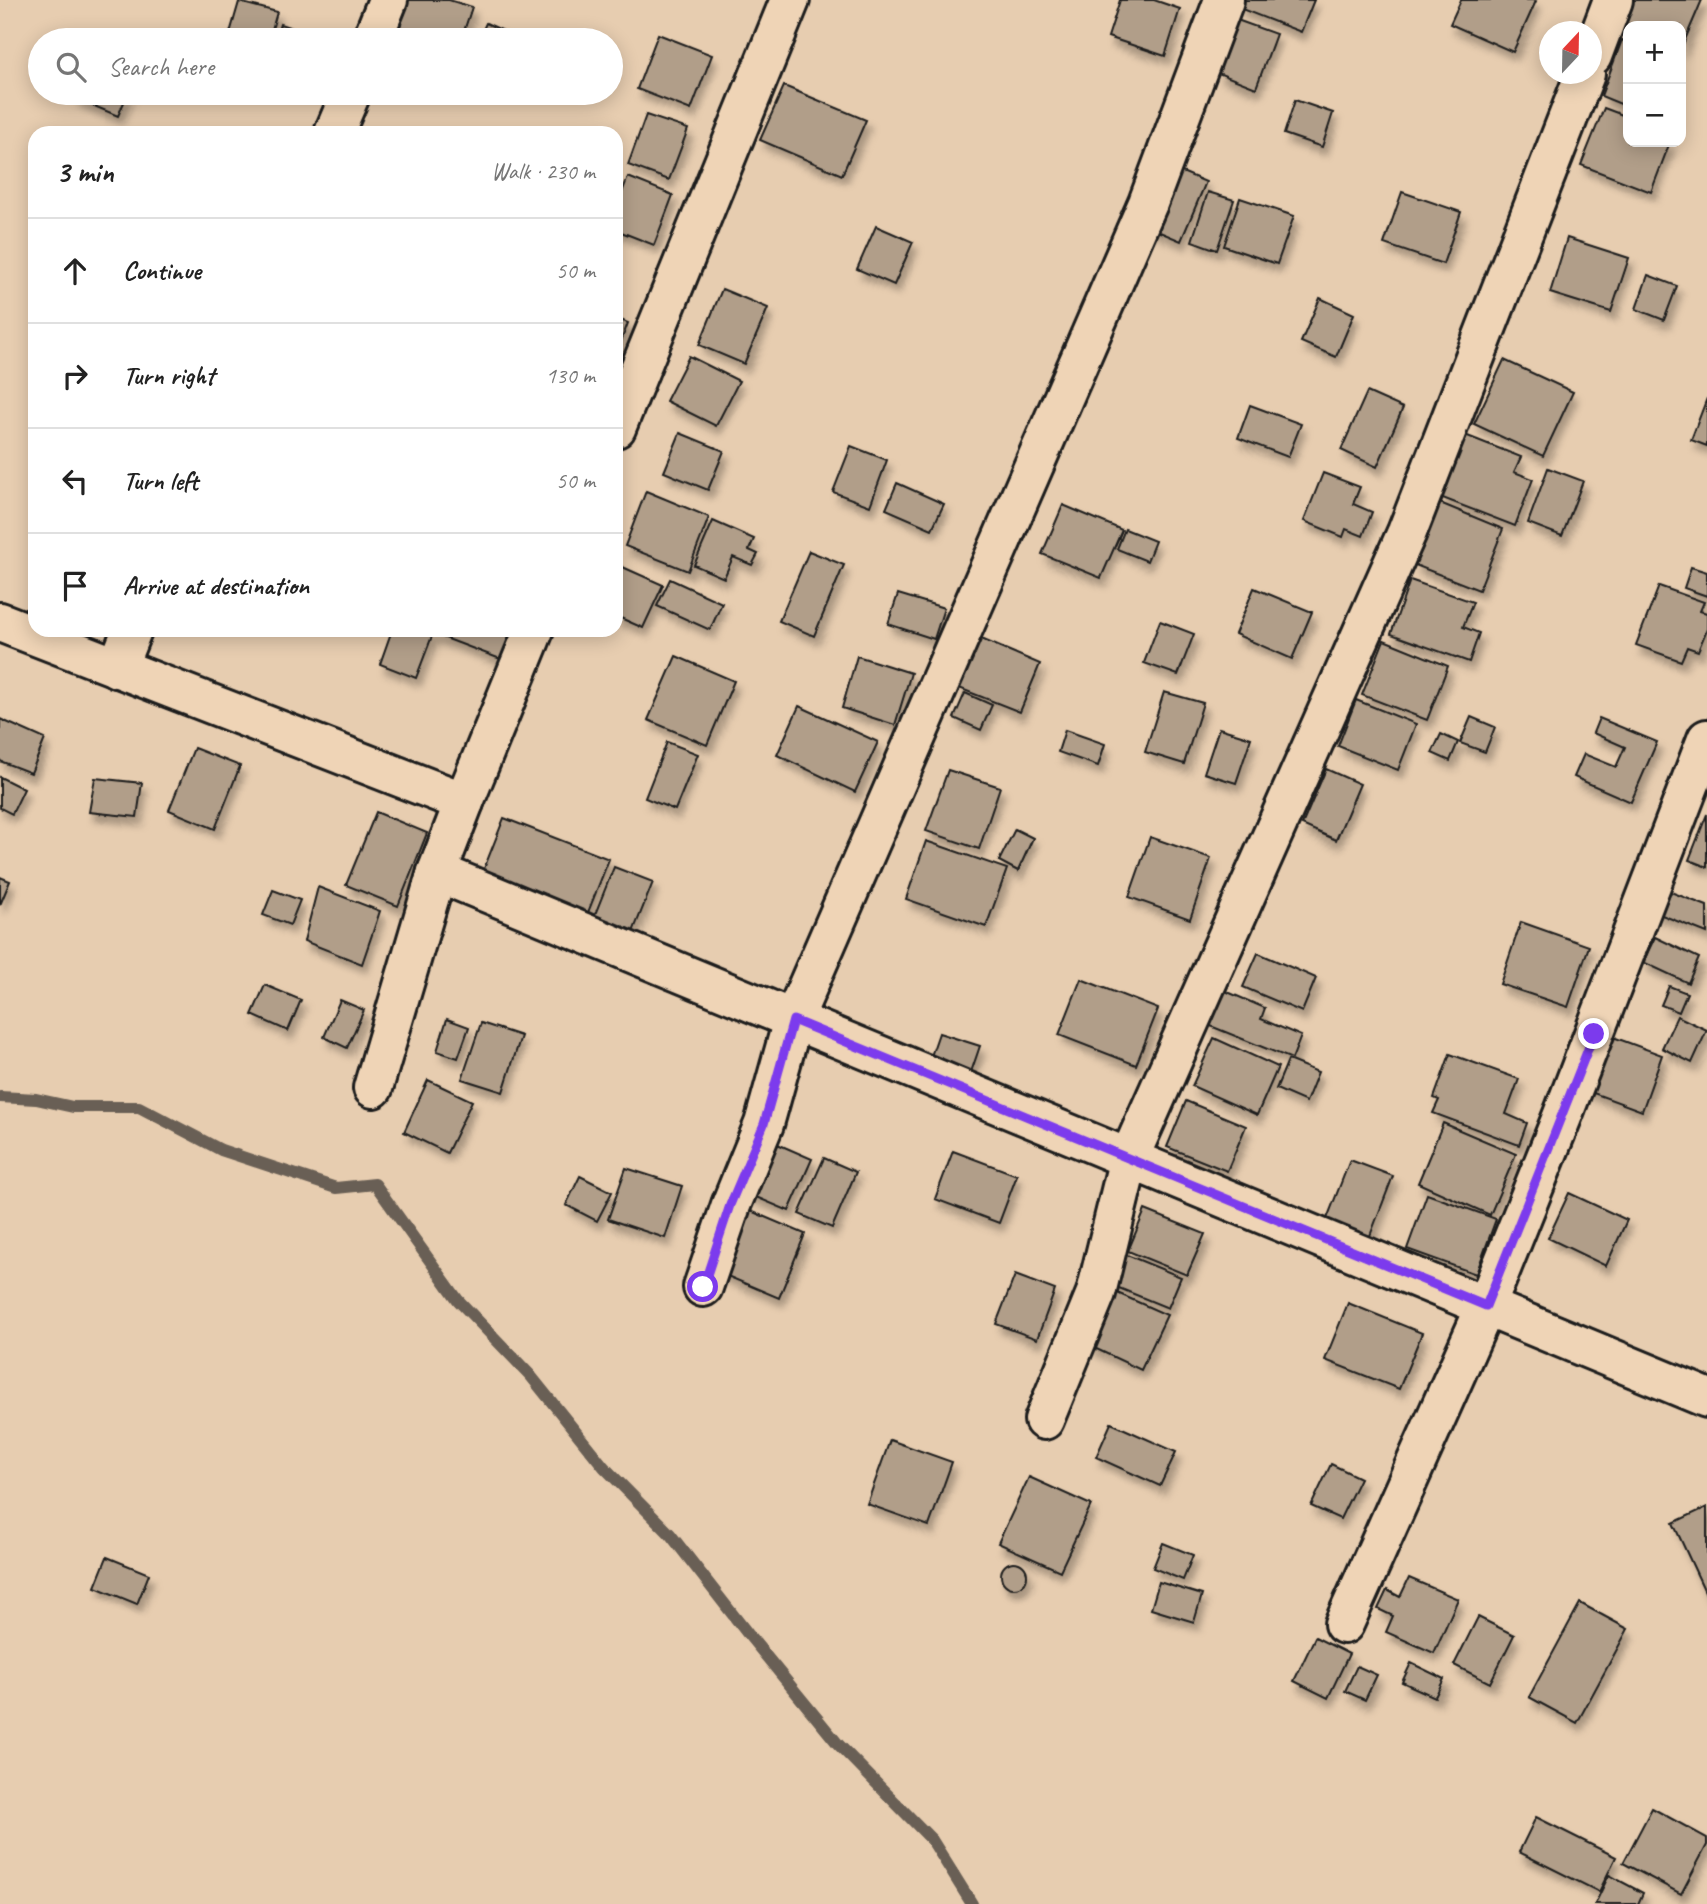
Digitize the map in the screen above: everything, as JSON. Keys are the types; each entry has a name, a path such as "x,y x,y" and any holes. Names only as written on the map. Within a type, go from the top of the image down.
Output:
{"street":[{"path":"377,28 388,0"},
{"path":"623,411 790,0"},
{"path":"703,1287 730,1205 764,1124 793,1020 1148,203 1224,0"},
{"path":"1602,28 1613,0"},
{"path":"1044,1420 1096,1293 1129,1158 1408,532 1581,84"},
{"path":"337,126 346,105"},
{"path":"0,622 28,633"},
{"path":"38,637 464,802"},
{"path":"117,668 129,637"},
{"path":"373,1088 437,872 531,637"},
{"path":"1344,1624 1486,1306 1562,1117 1707,738"},
{"path":"437,872 1707,1398"}],"building":[{"path":"408,0 449,0 472,7 465,28 398,28"},
{"path":"1120,0 1154,0 1180,9 1165,56 1108,37"},
{"path":"1242,0 1314,0 1301,32 1239,8"},
{"path":"1461,0 1536,1 1513,52 1450,24"},
{"path":"1632,0 1702,0 1686,37 1686,21 1623,21 1623,28 1620,27"},
{"path":"239,2 277,12 272,28 231,28"},
{"path":"1237,20 1276,34 1256,88 1218,73"},
{"path":"486,23 497,28 484,28"},
{"path":"658,34 712,55 691,110 637,89"},
{"path":"1622,40 1623,40 1623,105 1601,96"},
{"path":"784,86 866,120 842,175 760,140"},
{"path":"1295,100 1333,113 1322,147 1284,134"},
{"path":"92,105 123,105 118,116"},
{"path":"1604,108 1623,115 1623,147 1668,147 1651,192 1581,165"},
{"path":"646,115 688,129 669,180 628,165"},
{"path":"1168,166 1206,182 1181,241 1143,225"},
{"path":"628,177 673,195 654,245 623,233 623,190"},
{"path":"1208,192 1234,200 1217,250 1192,241"},
{"path":"1402,192 1461,212 1443,264 1384,244"},
{"path":"1240,198 1294,216 1277,264 1224,246"},
{"path":"876,226 913,242 894,285 857,269"},
{"path":"1567,238 1629,258 1611,312 1550,293"},
{"path":"1648,275 1677,286 1664,320 1636,309"},
{"path":"722,289 768,308 744,364 699,345"},
{"path":"1320,298 1354,314 1336,357 1301,342"},
{"path":"623,321 628,323 623,336"},
{"path":"689,356 739,381 716,426 666,401"},
{"path":"1504,360 1573,392 1543,456 1474,424"},
{"path":"1367,392 1403,408 1377,467 1341,450"},
{"path":"1707,398 1707,446 1691,440"},
{"path":"1250,405 1301,424 1288,457 1238,438"},
{"path":"680,433 724,451 708,490 664,472"},
{"path":"1465,435 1521,457 1514,472 1533,479 1515,526 1440,497"},
{"path":"851,446 887,460 870,506 833,492"},
{"path":"1548,468 1583,481 1562,536 1528,523"},
{"path":"1323,473 1360,487 1353,504 1372,512 1363,536 1346,529 1343,537 1304,521"},
{"path":"897,483 944,504 932,529 886,509"},
{"path":"646,491 709,517 688,571 625,546"},
{"path":"1440,503 1503,529 1479,590 1415,565"},
{"path":"1063,505 1122,530 1101,578 1042,554"},
{"path":"713,521 754,539 749,550 758,554 752,565 733,557 724,578 694,565"},
{"path":"1125,529 1155,541 1147,561 1117,549"},
{"path":"809,551 844,565 814,636 779,621"},
{"path":"623,567 663,585 643,628 623,619"},
{"path":"1691,567 1707,572 1707,596 1684,588"},
{"path":"670,579 722,603 710,630 657,606"},
{"path":"1410,580 1473,602 1463,627 1479,633 1469,662 1391,634"},
{"path":"1659,586 1704,602 1700,611 1707,613 1707,629 1698,651 1687,647 1681,661 1636,645"},
{"path":"1254,588 1312,612 1292,659 1235,634"},
{"path":"898,594 944,608 934,639 888,624"},
{"path":"1160,621 1194,634 1178,675 1144,663"},
{"path":"390,637 432,637 416,678 380,664"},
{"path":"442,637 511,637 503,660"},
{"path":"979,638 1040,664 1020,712 959,688"},
{"path":"1384,640 1448,666 1427,720 1362,695"},
{"path":"676,656 734,681 707,745 648,720"},
{"path":"857,656 911,673 895,725 842,708"},
{"path":"1164,692 1203,703 1184,764 1145,752"},
{"path":"965,693 992,705 981,730 954,718"},
{"path":"1356,700 1416,724 1398,770 1338,746"},
{"path":"799,706 878,742 855,792 777,755"},
{"path":"1471,717 1495,727 1485,752 1460,743"},
{"path":"1599,718 1657,742 1631,802 1574,777 1584,754 1616,767 1625,747 1593,733"},
{"path":"0,719 45,739 31,773 0,761"},
{"path":"1219,728 1251,738 1236,783 1204,773"},
{"path":"1065,730 1105,744 1098,766 1058,752"},
{"path":"1441,734 1458,742 1450,761 1432,753"},
{"path":"667,742 698,754 675,810 645,798"},
{"path":"194,748 240,766 215,829 169,810"},
{"path":"1326,769 1360,784 1336,840 1302,825"},
{"path":"948,770 1000,787 979,849 926,831"},
{"path":"0,777 24,789 12,814 0,808"},
{"path":"95,778 142,783 137,817 89,812"},
{"path":"376,812 427,833 398,906 346,885"},
{"path":"1707,814 1707,867 1689,860"},
{"path":"504,818 609,859 585,920 480,879"},
{"path":"1015,829 1033,838 1018,871 999,861"},
{"path":"1150,837 1211,858 1190,919 1129,897"},
{"path":"926,841 1007,869 986,927 906,899"},
{"path":"614,867 653,882 631,937 592,922"},
{"path":"0,877 10,881 0,905"},
{"path":"318,887 380,911 362,964 304,941"},
{"path":"1663,889 1707,906 1707,933 1654,912"},
{"path":"273,890 300,900 290,925 263,915"},
{"path":"1521,922 1589,946 1568,1007 1500,984"},
{"path":"1655,937 1699,958 1688,983 1643,962"},
{"path":"1258,953 1316,978 1302,1012 1243,987"},
{"path":"1081,979 1158,1009 1136,1065 1059,1035"},
{"path":"265,985 301,1000 288,1031 252,1015"},
{"path":"1669,986 1687,993 1679,1012 1661,1005"},
{"path":"1223,990 1265,1008 1261,1019 1301,1036 1292,1059 1208,1025"},
{"path":"340,1000 364,1010 347,1048 324,1037"},
{"path":"1677,1016 1707,1030 1692,1063 1662,1048"},
{"path":"447,1019 469,1027 458,1058 437,1051"},
{"path":"481,1023 521,1036 503,1092 462,1079"},
{"path":"939,1033 980,1046 970,1075 929,1062"},
{"path":"1605,1034 1662,1055 1642,1111 1585,1090"},
{"path":"1214,1038 1278,1067 1257,1115 1192,1086"},
{"path":"1450,1054 1519,1079 1506,1114 1527,1123 1519,1145 1433,1113 1439,1100 1434,1098"},
{"path":"1288,1060 1318,1072 1306,1102 1276,1089"},
{"path":"428,1080 472,1101 447,1153 404,1132"},
{"path":"1186,1101 1246,1126 1227,1171 1167,1147"},
{"path":"1443,1123 1516,1154 1490,1215 1418,1183"},
{"path":"766,1139 812,1159 789,1211 744,1192"},
{"path":"953,1151 1017,1175 999,1223 935,1199"},
{"path":"824,1158 856,1172 832,1228 799,1214"},
{"path":"1350,1160 1393,1176 1368,1241 1325,1224"},
{"path":"626,1168 682,1186 665,1238 608,1219"},
{"path":"580,1176 612,1192 597,1221 566,1205"},
{"path":"1569,1193 1627,1220 1606,1266 1548,1238"},
{"path":"1427,1194 1496,1219 1476,1274 1407,1249"},
{"path":"746,1209 805,1234 779,1298 720,1273"},
{"path":"1145,1210 1205,1234 1187,1275 1128,1251"},
{"path":"1122,1253 1181,1277 1168,1308 1109,1284"},
{"path":"1015,1275 1055,1290 1037,1339 996,1324"},
{"path":"1115,1292 1167,1315 1141,1370 1090,1346"},
{"path":"1348,1303 1422,1333 1399,1389 1325,1360"},
{"path":"1111,1423 1176,1452 1160,1486 1096,1457"},
{"path":"890,1440 952,1462 929,1526 867,1504"},
{"path":"1331,1464 1360,1478 1340,1519 1311,1506"},
{"path":"1029,1477 1091,1505 1060,1571 998,1543"},
{"path":"1707,1507 1707,1596 1673,1523"},
{"path":"1163,1543 1193,1555 1183,1580 1153,1568"},
{"path":"107,1557 149,1574 137,1604 95,1587"},
{"path":"1014,1562 1023,1566 1027,1575 1023,1584 1014,1588 1005,1584 1001,1575 1005,1566"},
{"path":"1409,1578 1458,1599 1434,1653 1386,1632 1393,1616 1378,1609 1387,1590 1400,1597"},
{"path":"1159,1582 1202,1595 1194,1622 1151,1609"},
{"path":"1580,1603 1628,1629 1577,1723 1529,1697"},
{"path":"1478,1617 1514,1635 1490,1683 1454,1665"},
{"path":"1315,1637 1349,1654 1328,1698 1294,1681"},
{"path":"1411,1663 1444,1679 1435,1697 1402,1682"},
{"path":"1357,1666 1377,1675 1365,1700 1345,1691"},
{"path":"1652,1808 1707,1838 1707,1845 1681,1894 1623,1863"},
{"path":"1536,1817 1616,1857 1599,1892 1519,1852"},
{"path":"1609,1875 1643,1893 1638,1904 1595,1904"}],"waterway":[{"path":"0,1097 36,1099 73,1107 139,1107 221,1150 336,1188 375,1184 458,1300 530,1375 604,1467 670,1534 838,1744 932,1840 972,1904"}],"route":[{"path":"703,1287 730,1205 764,1124 793,1020 1486,1306 1594,1034"}]}
